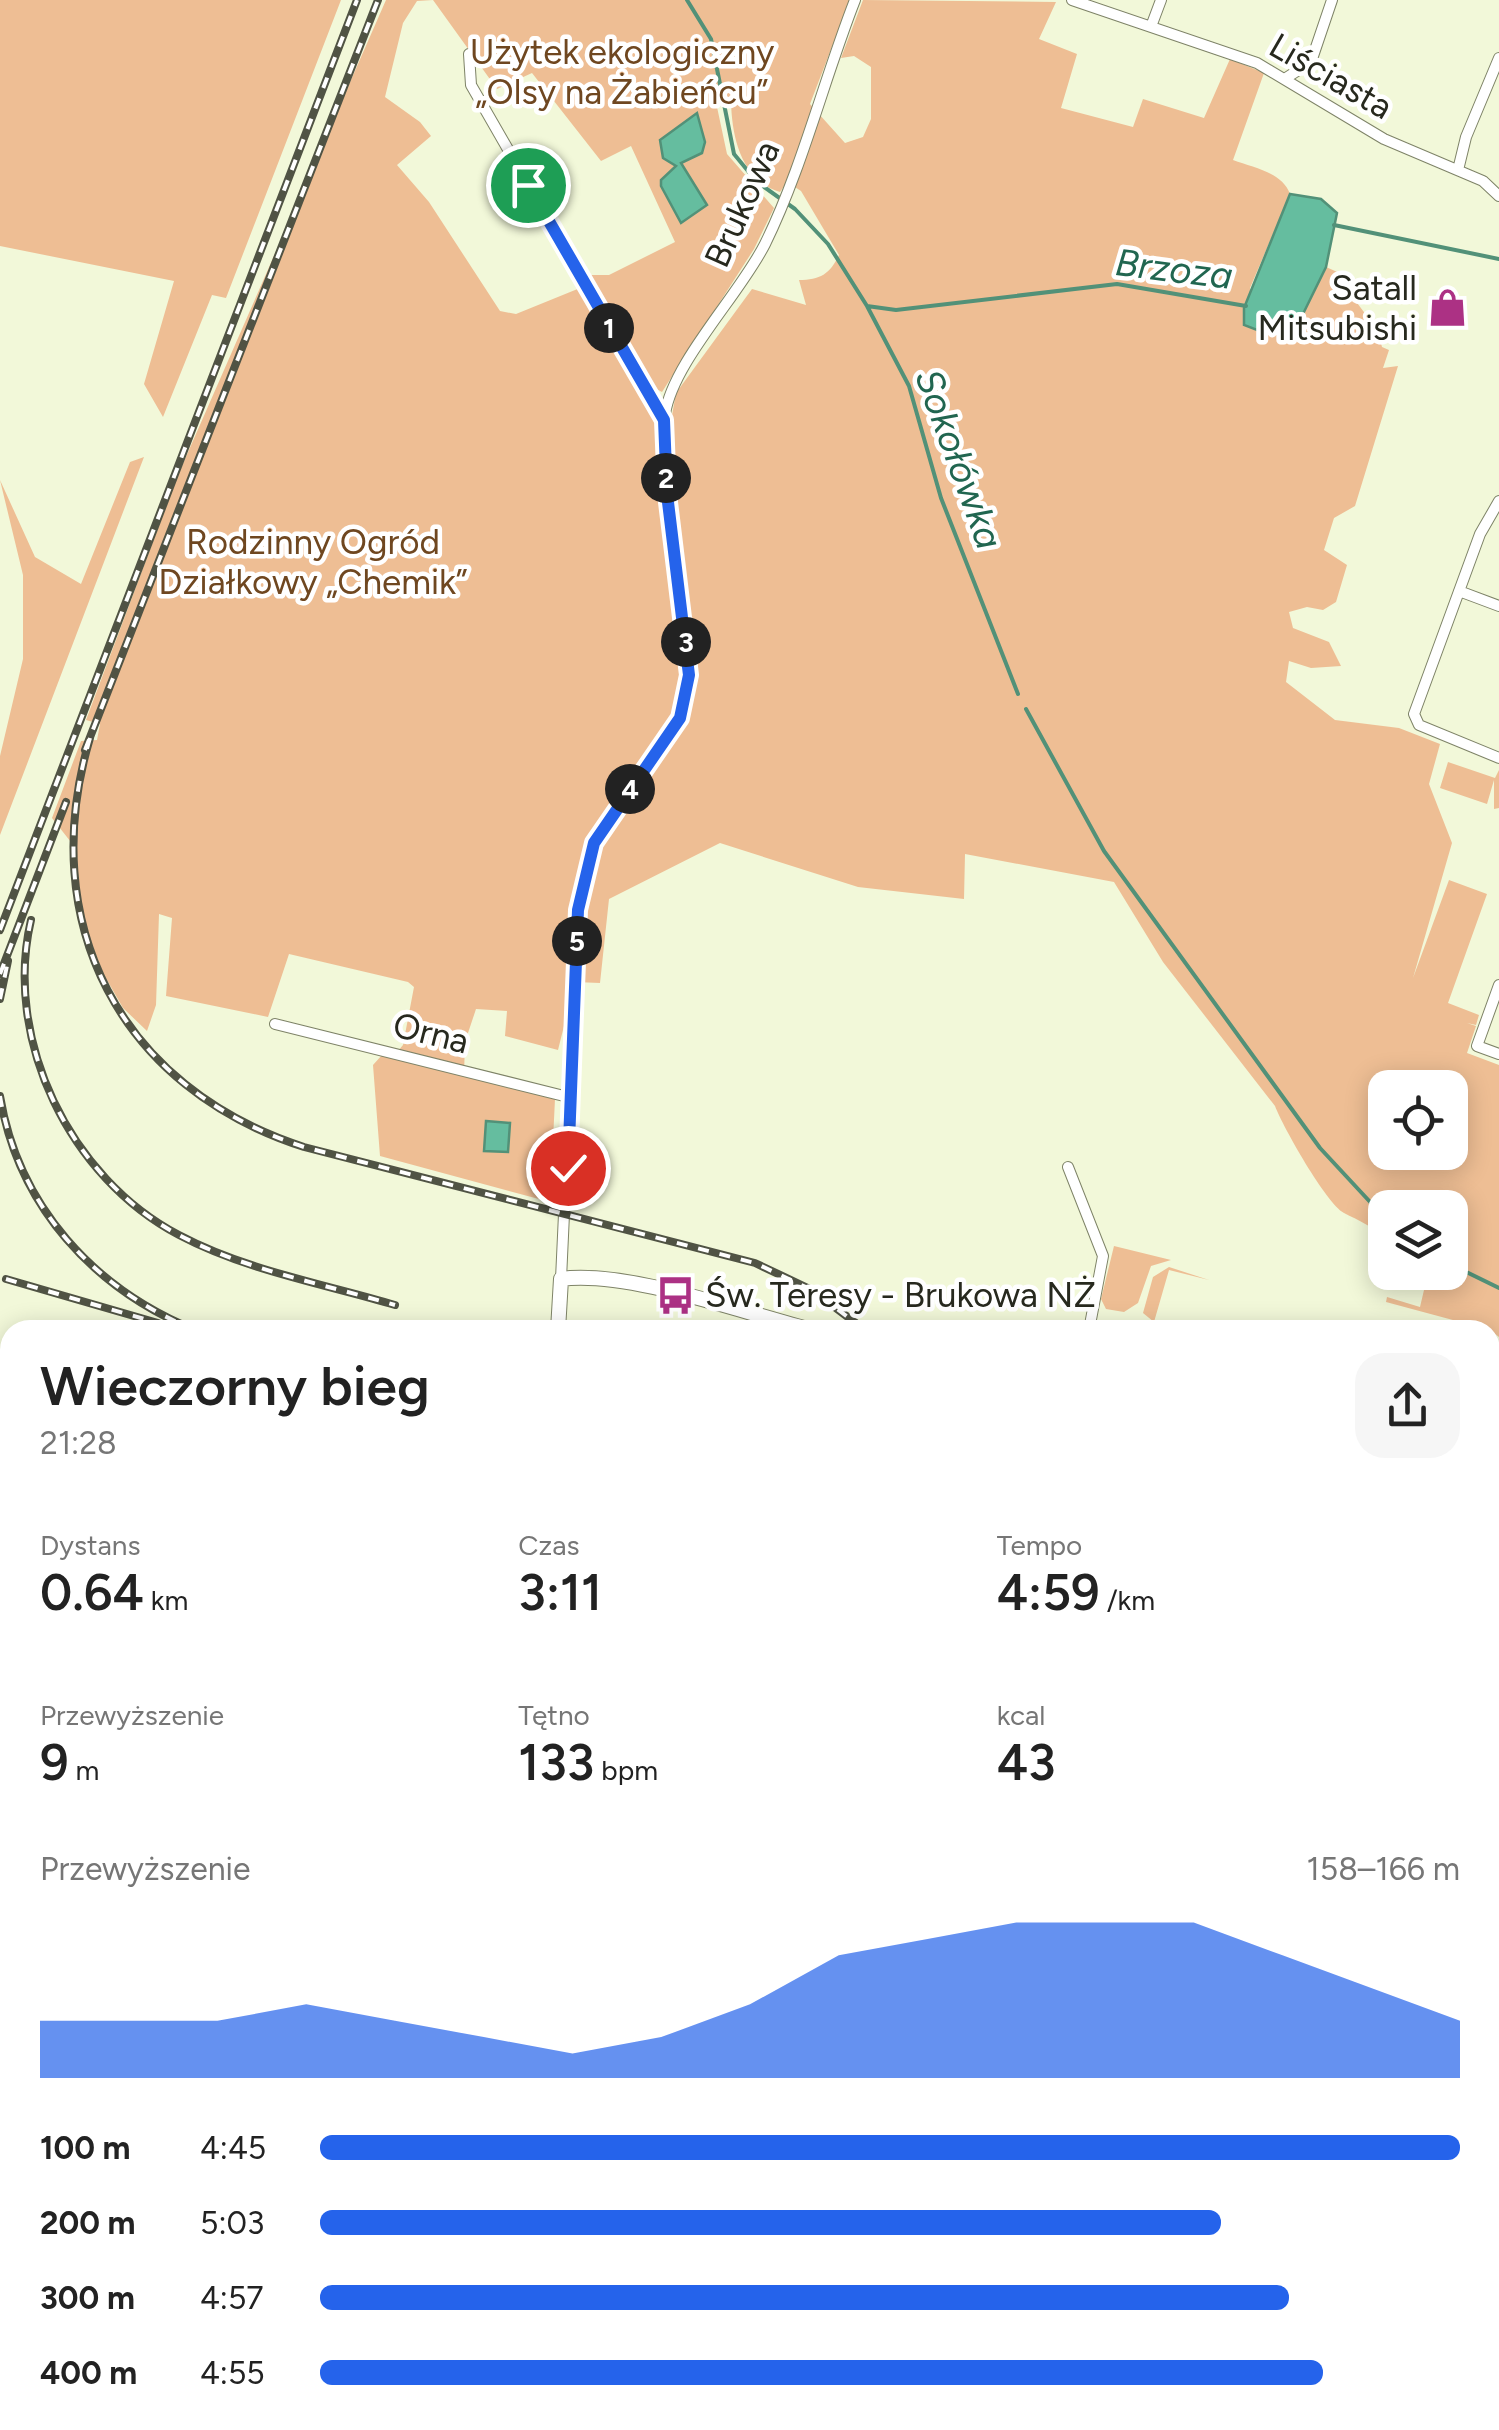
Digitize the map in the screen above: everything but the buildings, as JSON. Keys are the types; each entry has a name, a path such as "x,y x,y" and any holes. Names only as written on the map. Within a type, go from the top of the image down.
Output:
{"street":[{"name":"Brukowa","path":"559,1320 578,910 594,843 680,718 689,688 667,494 664,420 674,385 757,261 788,192 855,0"},
{"name":"Liściasta","path":"1072,0 1152,24 1286,78 1384,139 1483,181 1499,196"},
{"path":"1152,24 1161,0"},
{"path":"1286,78 1311,62 1332,0"},
{"name":"Brukowa","path":"469,54 471,85 664,420"},
{"path":"1458,170 1466,136 1499,58"},
{"path":"1499,501 1483,525 1415,721 1499,758"},
{"path":"1459,591 1499,606"},
{"path":"1499,985 1477,1046 1499,1054"},
{"name":"Orna","path":"275,1024 572,1098"},
{"path":"1068,1167 1103,1256 1091,1320"},
{"path":"561,1279 591,1277 620,1282 772,1320"}],"green space":[{"path":"0,0 341,0 226,298 212,295 163,417 144,384 174,281 0,246"},
{"path":"386,0 433,0 850,0 810,104 845,143 863,137 871,119 871,67 854,56 841,58 863,0 1056,2 1039,39 1077,54 1061,108 1133,127 1143,99 1204,118 1230,59 1264,73 1233,160 1274,176 1290,194 1250,288 1257,330 1301,318 1326,267 1344,275 1382,347 1389,350 1383,368 1398,366 1355,506 1334,518 1324,550 1347,565 1336,602 1323,610 1307,607 1289,612 1293,628 1329,642 1341,666 1311,668 1289,661 1286,682 1335,720 1399,728 1440,744 1429,784 1452,843 1413,978 1449,880 1487,894 1448,1003 1479,1015 1476,1025 1467,1023 1476,1026 1467,1053 1499,1065 1499,1320 1453,1320 1386,1302 1387,1297 1420,1307 1424,1290 1468,1290 1468,1190 1368,1190 1368,1226 1344,1213 1306,1164 1275,1106 1163,962 1114,882 965,854 964,899 858,887 720,843 609,899 600,983 575,982 558,1050 505,1036 507,1011 476,1009 465,1042 464,1075 555,1099 550,1202 380,1156 373,1065 382,1055 393,1057 403,1045 414,987 408,982 289,954 268,1017 166,996 172,918 159,914 156,1005 147,1031 123,1008 103,973 84,924 74,846 52,818 81,741 97,740 100,724 86,720 178,475","holes":["433,0 497,89 532,73 601,161 631,146 675,242 609,275 586,275 649,385 662,392 754,249 774,208 727,154 717,107 731,102 741,156 756,178 780,192 787,182 801,191 839,255 824,275 799,280 806,305 752,289 676,393 671,421 657,419 580,288 516,314 500,311 429,202 397,165 431,136 420,122 385,97 403,23 417,1"]},
{"path":"144,457 0,835 0,756 23,659 23,575 0,480 35,557 81,584 130,462"},
{"path":"1448,762 1495,778 1499,770 1499,808 1494,809 1494,780 1487,804 1440,788"},
{"path":"1114,1246 1171,1260 1151,1266 1138,1303 1124,1312 1106,1309 1101,1299"},
{"path":"1169,1267 1209,1280 1169,1270 1152,1320 1143,1313 1153,1277"}],"shaded area":[{"path":"697,113 705,142 702,153 681,163 707,205 681,223 661,186 661,180 676,166 663,158 660,140"},
{"path":"1290,194 1321,199 1337,213 1326,267 1301,318 1257,330 1244,325 1244,308"},
{"path":"486,1121 510,1123 508,1152 484,1151"}],"waterway":[{"name":"Sokołówka","path":"687,0 711,39 734,154 757,182 795,209 828,244 867,306 909,386 941,498 1018,694"},
{"name":"Brzoza","path":"1334,225 1499,259"},
{"name":"Brzoza","path":"867,306 896,310 1117,284 1246,306"},
{"name":"Sokołówka","path":"1026,709 1104,851 1320,1148 1368,1200"},
{"name":"Sokołówka","path":"1468,1273 1499,1288"}],"railway":[{"path":"0,930 357,0"},
{"path":"85,750 378,0"},
{"path":"90,738 76,806 74,872 85,933 107,990 141,1040 185,1084 240,1120 304,1147 755,1263 812,1290 852,1320"},
{"path":"0,974 66,802"},
{"path":"31,920 25,966 27,1012 37,1057 54,1101 77,1142 106,1179 140,1210 204,1247 258,1267 395,1305"},
{"path":"0,999 8,961"},
{"path":"0,1096 9,1136 24,1173 66,1239 124,1292 173,1320"},
{"path":"6,1279 148,1320"}],"place":[{"name":"Satall Mitsubishi","path":"1447,308"},
{"name":"Św. Teresy - Brukowa NŻ","path":"675,1295"}],"route":[{"path":"528,185 664,420 667,494 689,675 688,697 680,718 594,843 578,910 568,1168"}],"park label":[{"name":"Użytek ekologiczny „Olsy na Żabieńcu”","path":"622,72"},
{"name":"Rodzinny Ogród Działkowy „Chemik”","path":"313,562"}]}
